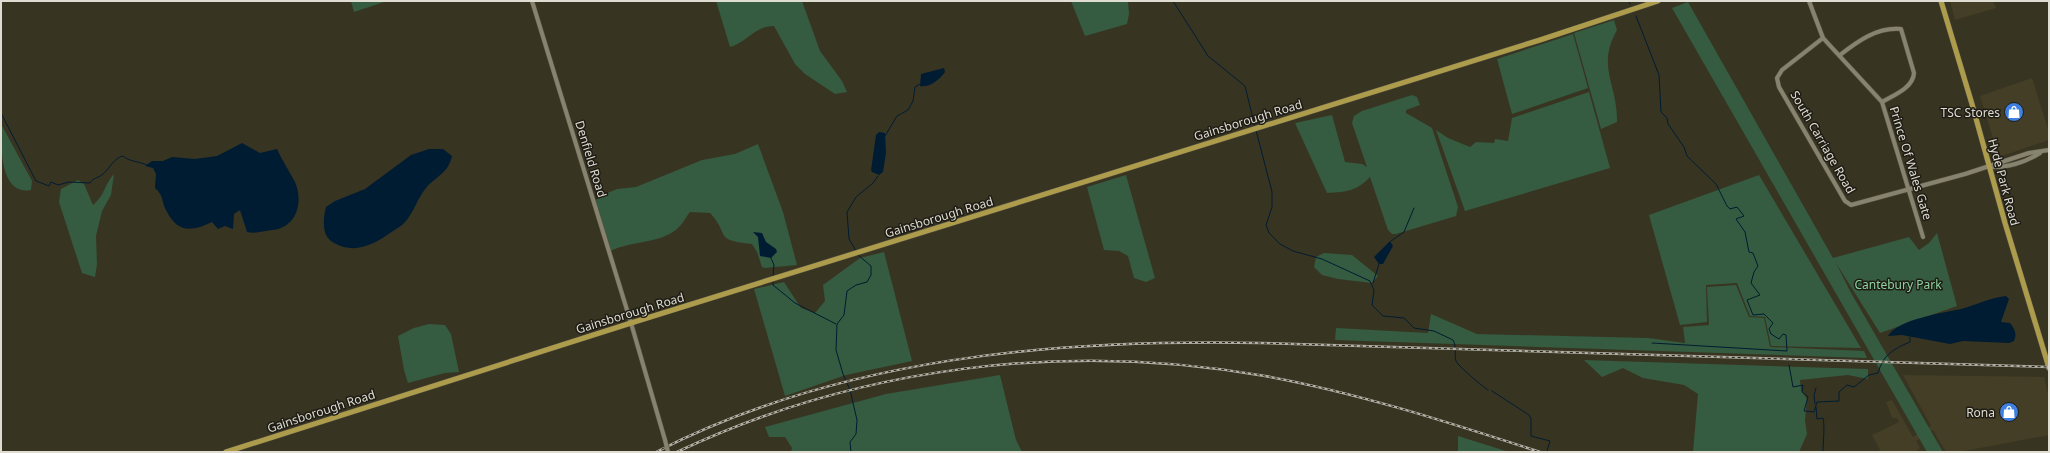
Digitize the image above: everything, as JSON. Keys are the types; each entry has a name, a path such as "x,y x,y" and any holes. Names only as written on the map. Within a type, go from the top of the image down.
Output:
{"main road":[{"name":"Gainsborough Road","path":"226,452 631,323 963,221 1658,1"},
{"name":"Hyde Park Road","path":"1941,1 2049,368"}],"street":[{"name":"Denfield Road","path":"532,1 631,323 668,452"},
{"name":"Prince Of Wales Gate","path":"1809,1 1823,38 1882,102 1923,237"},
{"path":"1840,55 1861,38 1892,28 1900,29 1914,73 1914,81 1882,102"},
{"name":"South Carriage Road","path":"1823,38 1782,70 1777,78 1779,87 1845,201 1851,205 1990,167 1998,162 2029,153 2049,150"}],"shaded area":[{"path":"1950,1 1993,1 1996,8 1955,20"},
{"path":"2032,78 2049,132 2049,140 1999,157 1980,96"},
{"path":"1903,375 2044,377 2049,398 2049,435 1959,452 1946,452 1933,430 1916,441 1920,448 1915,452 1881,452 1872,435 1899,422 1897,418 1892,418 1886,402 1892,400 1913,437 1931,426"}],"green space":[{"path":"351,1 387,1 354,12"},
{"path":"716,1 802,1 820,51 842,81 847,92 835,94 805,74 795,64 774,26 761,29 736,45 730,47"},
{"path":"1071,1 1128,1 1129,14 1127,24 1085,36"},
{"name":"Cantebury Park","path":"1688,2 1833,258 1909,237 1919,250 1929,243 1937,233 1957,306 1880,333 1836,263 1850,291 1943,452 1927,452 1672,8"},
{"path":"1614,20 1617,30 1611,43 1608,55 1608,66 1617,122 1601,129 1574,33"},
{"path":"1573,34 1588,88 1512,114 1497,59"},
{"path":"1589,92 1610,168 1465,211 1436,130 1448,138 1470,147 1476,142 1494,143 1495,139 1508,141 1512,118"},
{"path":"1412,95 1417,97 1420,105 1406,110 1406,113 1432,128 1458,207 1456,216 1392,234 1388,230 1370,177 1365,182 1351,190 1327,193 1295,123 1332,115 1345,162 1362,164 1367,167 1352,123 1354,116 1362,111"},
{"path":"1,124 32,181 31,190 21,190 13,186 8,178 2,157"},
{"path":"758,144 783,212 797,265 762,267 757,252 752,244 732,241 727,238 710,213 690,212 679,227 670,234 653,240 616,248 609,252 598,216 596,201 598,197 617,189 636,187 702,160 735,154"},
{"path":"114,174 111,195 102,211 96,236 97,264 95,277 82,273 59,202 61,189 78,180 84,184 93,205 100,197"},
{"path":"1126,175 1155,278 1146,282 1134,278 1128,256 1119,251 1104,250 1087,187"},
{"path":"1759,175 1861,348 1771,346 1765,317 1750,316 1737,283 1706,285 1707,322 1680,325 1649,215"},
{"path":"884,252 912,361 846,375 785,396 754,289 784,282 801,308 815,313 825,301 823,285 860,258"},
{"path":"1324,253 1352,255 1378,276 1372,283 1338,279 1322,275 1314,267 1316,257"},
{"path":"1736,285 1749,317 1764,318 1770,347 1864,351 1867,358 1335,340 1336,328 1428,333 1431,314 1477,334 1648,338 1685,343 1683,327 1709,325 1707,287"},
{"path":"429,324 445,325 451,334 459,372 445,373 408,383 404,370 398,336 414,328"},
{"path":"1584,360 1868,369 1868,379 1848,375 1800,380 1801,390 1807,399 1805,420 1807,434 1799,452 1693,452 1698,394 1684,385 1643,378 1623,368 1602,377"},
{"path":"1000,375 1016,440 1022,452 791,452 792,448 785,437 769,437 765,427 886,394"},
{"path":"1458,436 1509,452 1458,452"}],"water":[{"path":"944,68 945,72 938,80 927,86 920,86 921,74"},
{"path":"879,132 885,133 886,153 883,172 879,175 871,170 876,135"},
{"path":"242,143 260,153 277,149 298,190 298,206 292,219 287,225 280,228 253,233 247,232 240,210 234,214 233,229 225,226 218,229 212,222 198,228 191,229 180,227 170,218 164,207 160,193 155,188 156,174 153,168 145,166 152,161 163,161 172,157 195,159 217,156"},
{"path":"429,149 443,149 452,156 450,162 445,171 426,188 408,219 402,225 372,244 357,248 342,246 330,240 324,227 326,207 335,201 365,189 411,155"},
{"path":"753,232 762,233 766,242 776,249 777,252 771,258 760,256 758,237"},
{"path":"1390,241 1393,246 1383,264 1379,264 1374,257"},
{"path":"2006,296 2009,299 2001,322 2010,323 2014,329 2014,341 2009,343 1963,341 1950,344 1902,335 1888,336 1893,330 1911,321"}],"waterway":[{"path":"1173,1 1208,56 1245,86 1255,127"},
{"path":"1636,16 1659,75 1661,112 1667,118 1668,124 1684,147 1687,156 1716,184 1727,206 1730,209 1737,207 1744,216 1736,219 1745,232 1749,252 1753,253 1758,266 1754,272 1751,283 1760,295 1747,300 1753,315 1764,314 1773,323 1769,329 1771,334 1779,339 1783,334 1786,335 1787,351 1652,343"},
{"path":"885,136 897,116 908,110 913,101 915,87 920,84"},
{"path":"1,113 36,181 49,186 51,182 58,185 69,182 90,183 92,180 103,174 117,159 123,156 147,165"},
{"path":"1256,130 1272,192 1272,207 1266,225 1269,233 1280,244 1293,251 1322,259 1370,281 1374,290 1372,305 1383,316 1404,318 1414,328 1434,331 1453,340 1457,363 1488,390"},
{"path":"856,251 849,239 847,212 856,197 873,183 878,176"},
{"path":"1391,241 1404,232 1414,208"},
{"path":"851,452 850,442 856,434 857,420 850,390 843,374 836,350 837,324 844,315 847,291 856,285 867,282 871,275 871,266 858,255"},
{"path":"771,258 774,265 773,276"},
{"path":"1373,283 1379,264"},
{"path":"773,281 773,285 795,303 836,324"},
{"path":"1789,365 1793,387 1803,385 1802,392 1808,397 1804,411 1814,412 1817,402 1839,401 1839,392 1847,385 1854,387 1869,375 1878,373 1886,357 1894,350 1910,342 1910,337"},
{"path":"1815,404 1814,395 1816,388"},
{"path":"1492,391 1529,415 1531,419 1531,436 1550,441 1547,451"},
{"path":"1816,407 1817,419 1823,418 1824,421 1823,452"}],"railway":[{"path":"656,452 727,420 800,394 875,375 951,360 1029,351 1106,345 1261,343 2049,367"},
{"path":"677,452 746,423 818,399 891,381 965,369 1040,362 1115,361 1190,366 1265,376 1300,383 1370,400 1540,452"}],"place":[{"name":"TSC Stores","path":"2014,112"},
{"name":"Rona","path":"2009,412"}]}
